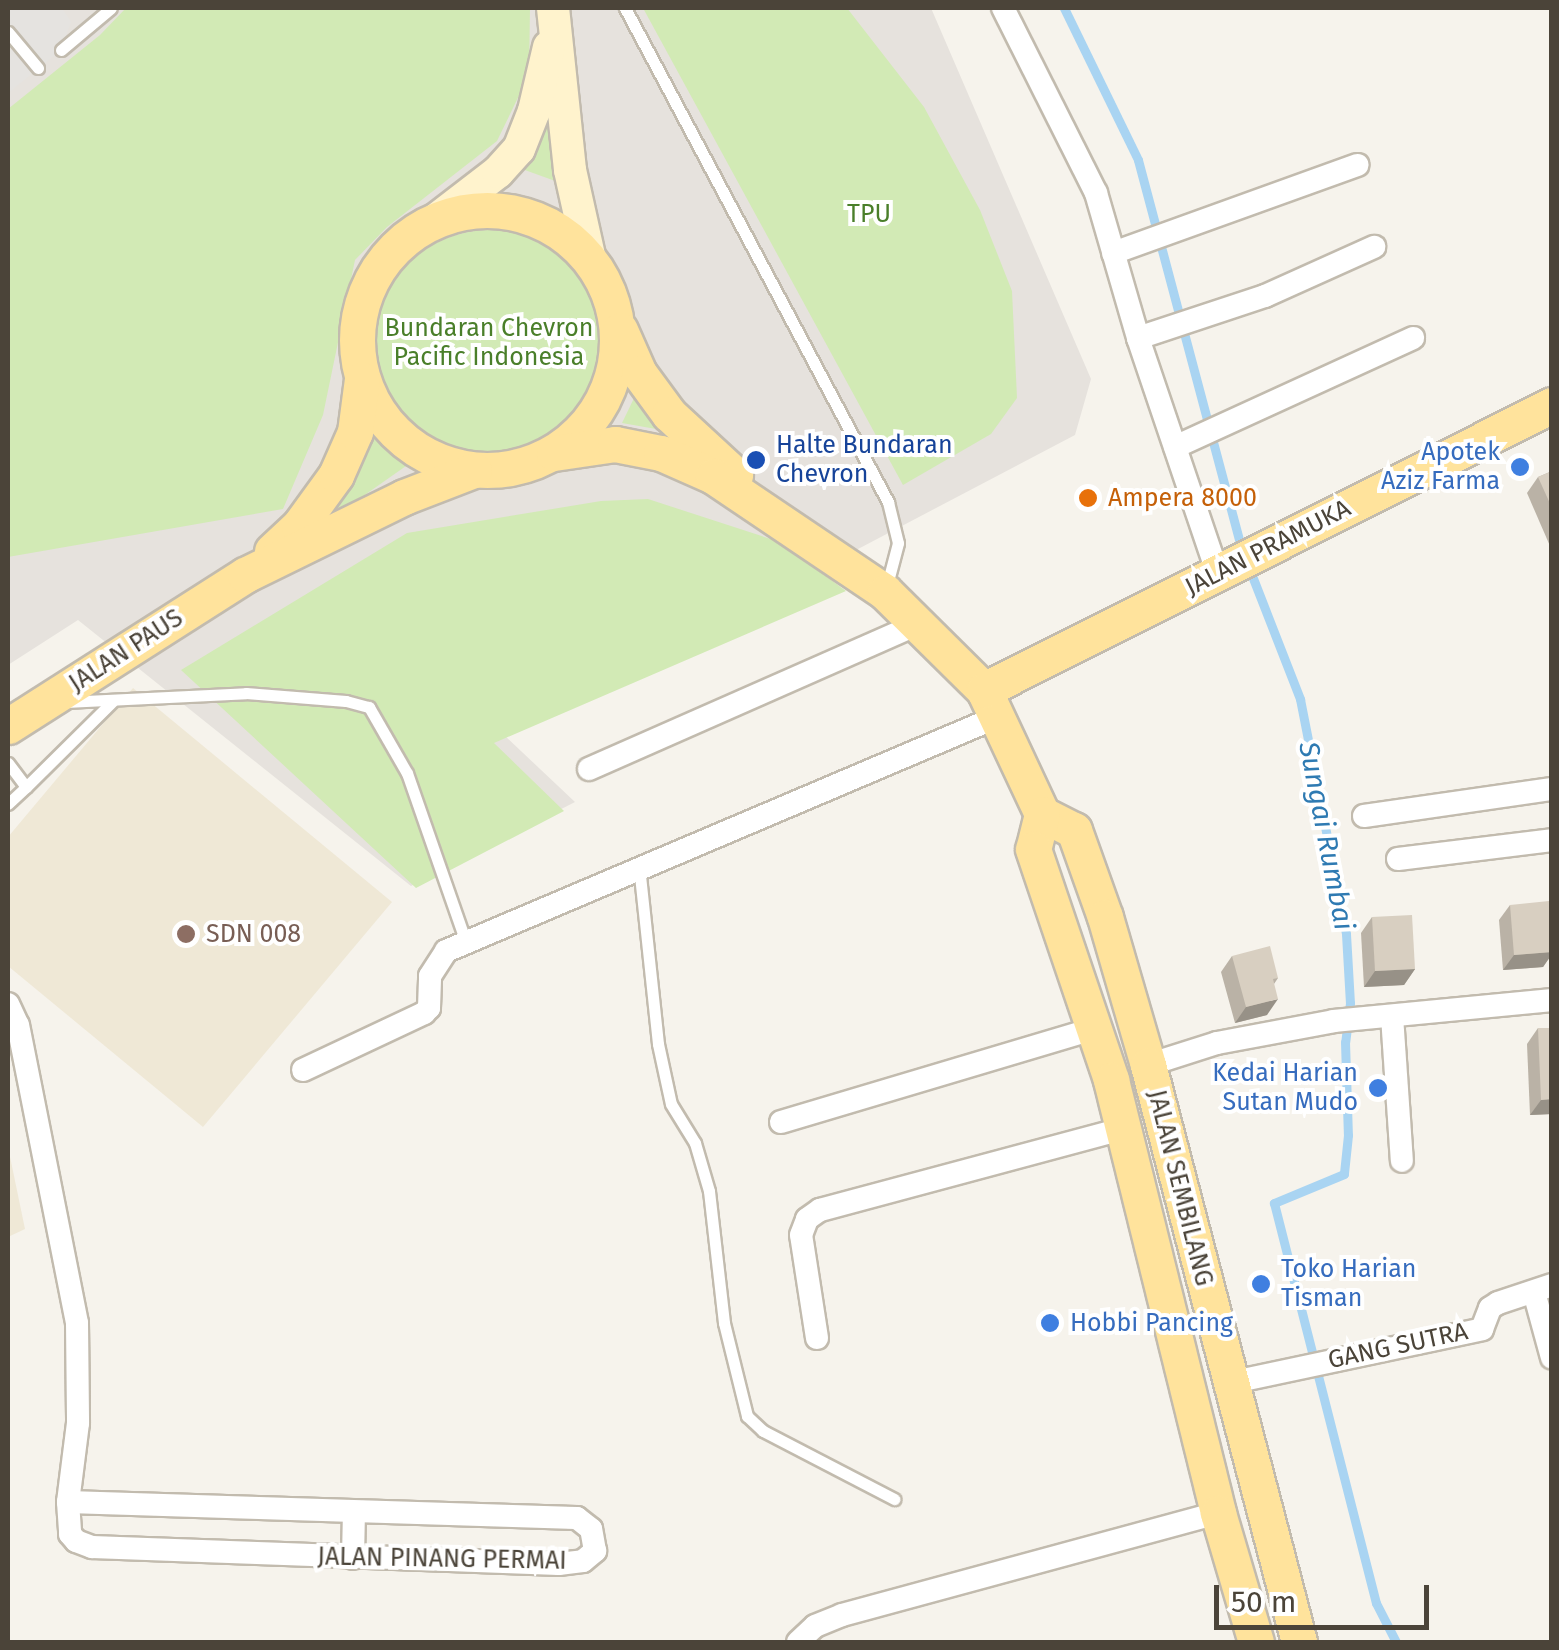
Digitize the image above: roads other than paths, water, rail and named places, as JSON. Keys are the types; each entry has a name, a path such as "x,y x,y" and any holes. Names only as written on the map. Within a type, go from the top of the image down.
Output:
{"main road":[{"path":"498,210 531,218 563,234 590,260 610,294 618,326 617,361 606,396 585,428 554,454 516,468 474,470 434,460 401,438 377,410 362,379 356,346 360,309 368,286 404,240 432,222 464,212 498,210"},
{"name":"JALAN SEMBILANG","path":"618,326 639,373 669,414 791,527"},
{"name":"JALAN PAUS","path":"245,574 299,526 336,475 355,432 362,379"},
{"name":"JALAN PRAMUKA","path":"990,703 1272,545 1552,405"},
{"name":"JALAN SEMBILANG","path":"554,454 615,444 661,453 713,476 885,592 990,703 1058,822 1105,917 1148,1065 1299,1642"},
{"name":"JALAN PAUS","path":"8,726 245,574 404,497 474,470"},
{"name":"JALAN SEMBILANG","path":"1058,822 1033,848 1096,1028 1218,1512 1256,1642"}],"street":[{"path":"1003,8 1096,193 1138,338 1186,442 1218,574"},
{"path":"432,222 498,172 519,149 534,111 554,13"},
{"path":"554,13 570,170 590,260"},
{"path":"1114,253 1358,165"},
{"path":"1138,338 1265,296 1374,247"},
{"path":"1186,442 1413,338"},
{"path":"589,769 916,625"},
{"path":"303,1070 424,1013 429,1008 434,964 446,951 990,703"},
{"path":"1364,816 1552,789"},
{"path":"1398,858 1552,840"},
{"path":"1148,1065 1217,1043 1346,1020 1552,1000"},
{"name":"JALAN PINANG PERMAI","path":"8,1004 18,1025 77,1322 78,1423 68,1502 70,1534 76,1541 92,1547 558,1564 584,1561 595,1551 591,1529 577,1518 68,1502"},
{"path":"1392,1016 1402,1161"},
{"path":"781,1122 1096,1028"},
{"path":"817,1338 801,1235 808,1219 820,1210 1123,1129"},
{"path":"1543,1288 1552,1358"},
{"name":"GANG SUTRA","path":"1229,1383 1482,1329 1490,1308 1543,1288"},
{"path":"353,1558 354,1512"},
{"path":"798,1642 814,1626 842,1615 1218,1512"}],"lane":[{"path":"61,50 111,8"},
{"path":"625,8 888,502 898,543 885,592"},
{"path":"8,32 38,68"},
{"path":"47,702 246,693 369,707 407,773 466,942"},
{"path":"8,804 112,702"},
{"path":"8,763 26,786"},
{"path":"639,866 658,1044 671,1104 695,1143 709,1191 724,1323 747,1416 763,1431 894,1499"}],"waterway":[{"name":"Sungai Rumbai","path":"1064,8 1138,160 1243,554"},
{"name":"Sungai Rumbai","path":"1249,568 1300,699 1346,934 1350,1003 1345,1042 1348,1135 1344,1174 1274,1203 1376,1603 1396,1642"}],"place":[{"name":"Halte Bundaran Chevron","path":"756,460"},
{"name":"Apotek Aziz Farma","path":"1520,467"},
{"name":"Ampera 8000","path":"1088,498"},
{"name":"SDN 008","path":"186,934"},
{"name":"Kedai Harian Sutan Mudo","path":"1378,1088"},
{"name":"Toko Harian Tisman","path":"1261,1284"},
{"name":"Hobbi Pancing","path":"1050,1323"}],"park label":[{"name":"TPU","path":"869,214"},
{"name":"Bundaran Chevron Pacific Indonesia","path":"489,344"}]}
